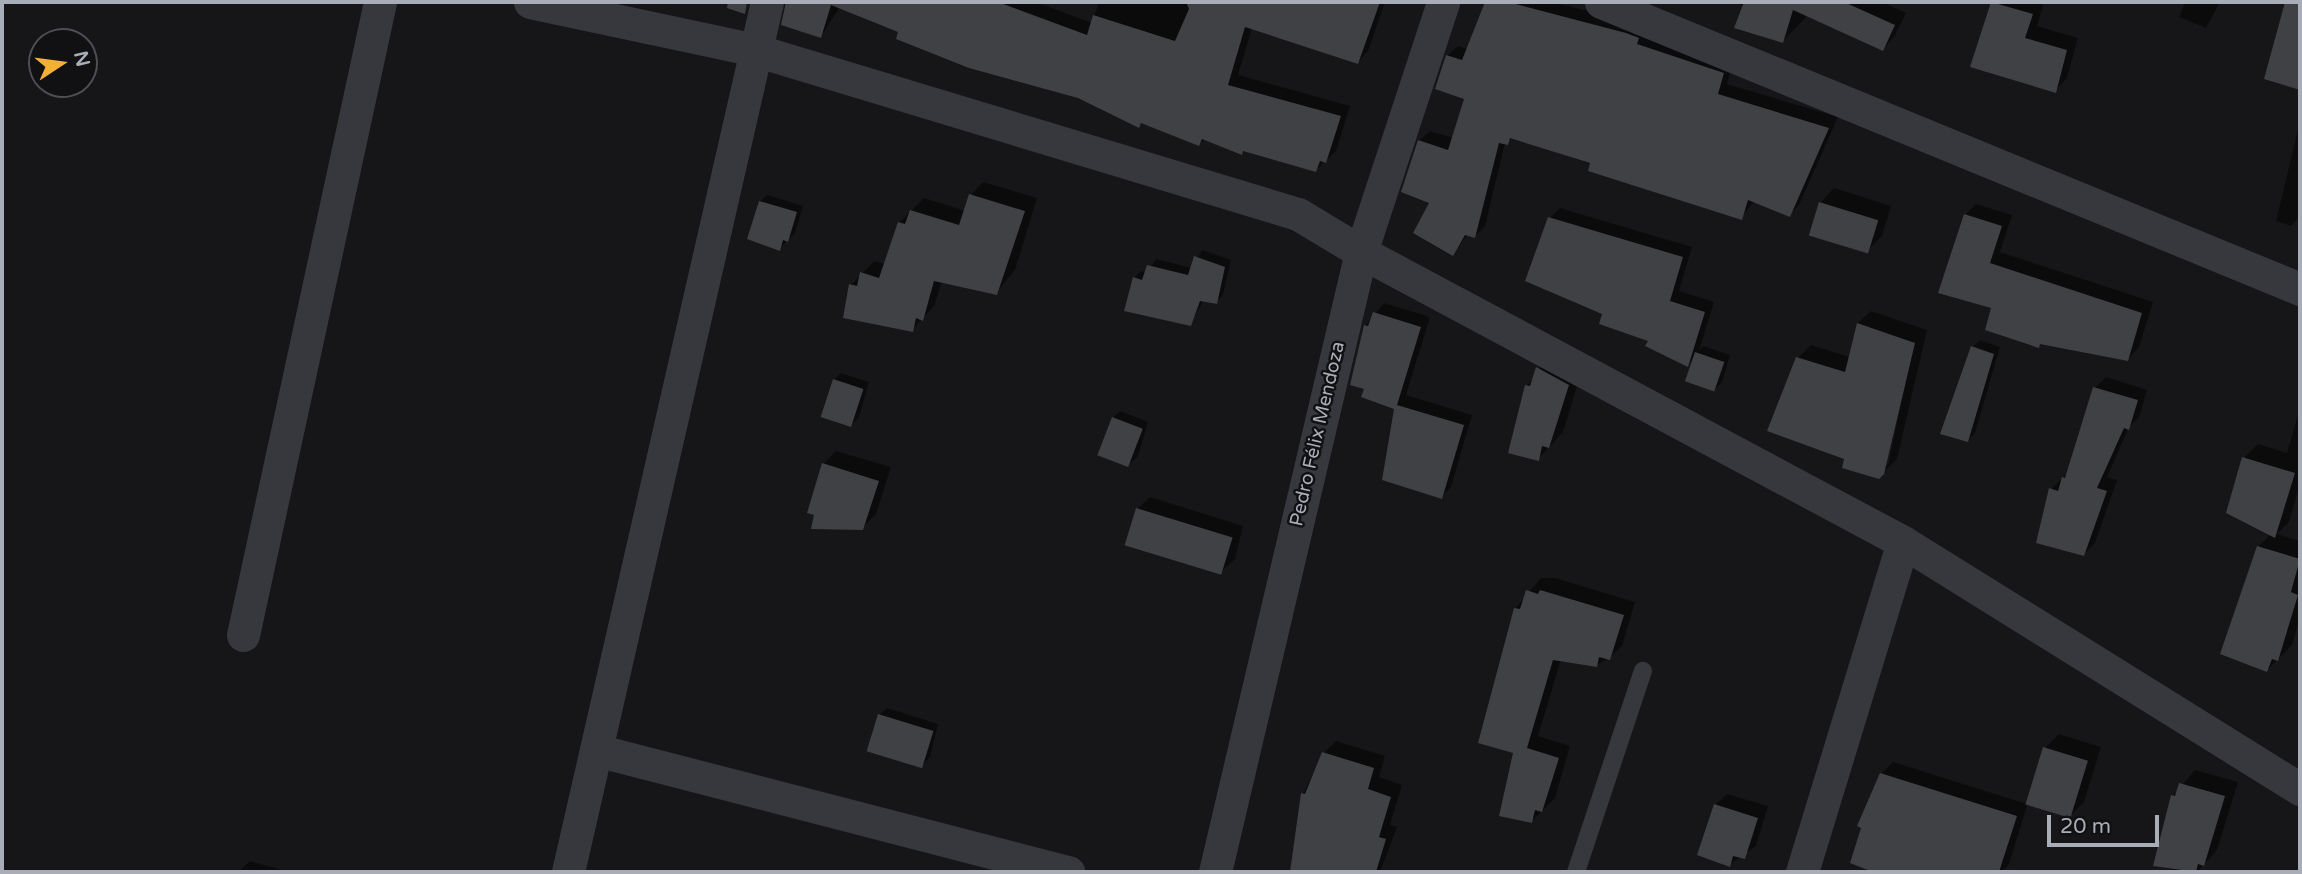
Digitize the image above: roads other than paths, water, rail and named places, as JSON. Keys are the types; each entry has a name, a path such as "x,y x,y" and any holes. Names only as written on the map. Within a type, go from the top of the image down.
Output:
{"street":[{"path":"243,635 380,2"},
{"path":"530,2 755,50 1298,214 1361,252 1903,542 2300,789"},
{"path":"568,872 767,2"},
{"name":"Pedro Félix Mendoza","path":"1215,872 1361,252 1444,2"},
{"path":"1601,2 2300,289"},
{"path":"1802,872 1903,542"},
{"path":"596,750 1069,872"}],"lane":[{"path":"1576,872 1643,671"}]}
